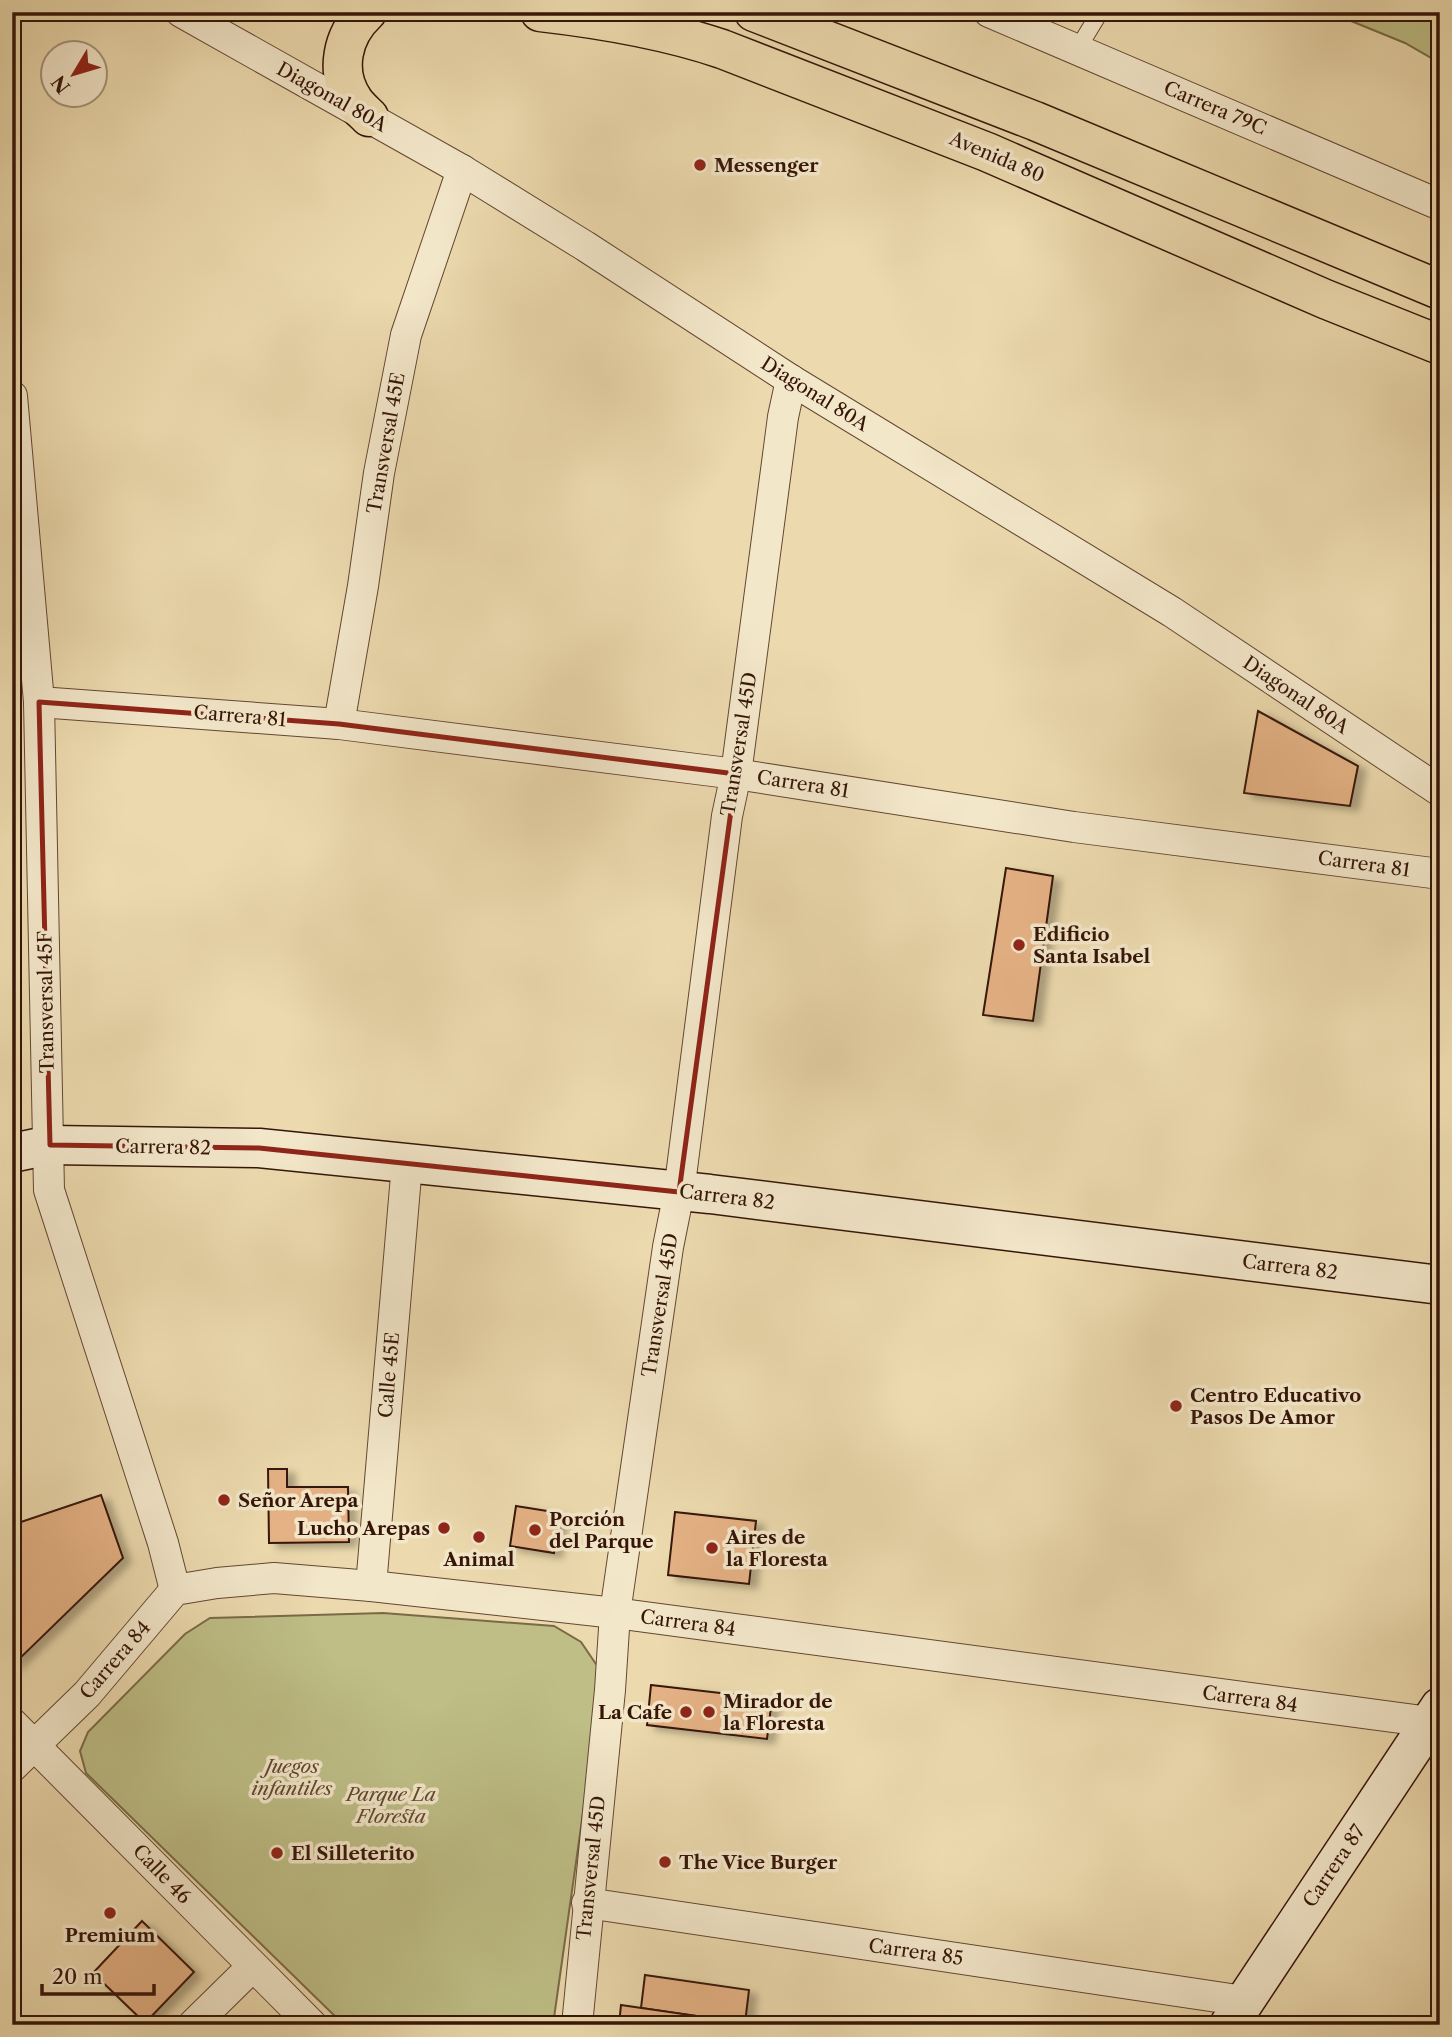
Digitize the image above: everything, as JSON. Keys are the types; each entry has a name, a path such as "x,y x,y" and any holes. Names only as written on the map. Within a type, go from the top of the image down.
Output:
{"main road":[{"path":"367,12 357,21 346,40 342,61 345,82 354,102 369,117"},
{"name":"Avenida 80","path":"540,12 585,17 657,31 722,49 986,152 1325,299 1440,345"},
{"path":"754,12 1035,121 1440,290"}],"street":[{"name":"Diagonal 80A","path":"181,12 462,170 585,246 791,380 1172,612 1440,791"},
{"name":"Carrera 79C","path":"989,12 1440,205"},
{"name":"Transversal 45E","path":"339,724 379,473 406,335 462,170"},
{"name":"Transversal 45D","path":"577,2025 615,1613 668,1247 679,1192 727,816 736,774 783,417 791,380"},
{"name":"Transversal 45F","path":"12,396 38,702 49,1190 163,1543 174,1590"},
{"name":"Carrera 81","path":"38,702 339,724 736,774 1074,827 1440,874"},
{"name":"Carrera 82","path":"12,1153 50,1145 259,1148 679,1192 1440,1285"},
{"name":"Calle 45E","path":"371,1586 407,1164"},
{"name":"Carrera 84","path":"12,1767 87,1694 174,1590 274,1578 615,1613 1437,1717"},
{"name":"Carrera 87","path":"1237,2013 1437,1717"},
{"name":"Calle 46","path":"12,1723 312,2025"},
{"name":"Carrera 85","path":"587,1903 1237,2013"},
{"path":"193,2025 252,1966"}],"lane":[{"path":"1077,50 1100,12"}],"highlighted area":[{"path":"39,702 339,724 736,774 679,1192 259,1148 50,1145"}],"green space":[{"path":"1329,12 1440,12 1440,63 1405,43"},
{"name":"Parque La Floresta","path":"383,1613 554,1626 581,1642 600,1670 596,1721 553,2025 344,2025 86,1773 80,1751 88,1732 185,1634 210,1618"}],"building":[{"path":"1258,711 1358,766 1350,806 1244,793"},
{"name":"Edificio Santa Isabel","path":"1006,868 1053,876 1033,1021 983,1015"},
{"path":"268,1469 287,1469 287,1487 348,1487 349,1542 269,1543"},
{"path":"101,1495 123,1558 12,1666 12,1525"},
{"name":"Porción del Parque","path":"516,1506 560,1513 554,1553 510,1546"},
{"name":"Aires de la Floresta","path":"675,1512 756,1521 749,1584 668,1575"},
{"name":"Mirador de la Floresta","path":"651,1685 772,1699 767,1739 647,1725"},
{"path":"142,1921 194,1972 145,2023 93,1973"},
{"path":"645,1975 749,1990 745,2023 641,2008"},
{"path":"621,2005 745,2023 745,2025 619,2025"}],"place":[{"name":"Messenger","path":"700,165"},
{"name":"Edificio Santa Isabel","path":"1019,945"},
{"name":"Centro Educativo Pasos De Amor","path":"1176,1406"},
{"name":"Señor Arepa","path":"224,1500"},
{"name":"Lucho Arepas","path":"444,1528"},
{"name":"Porción del Parque","path":"535,1530"},
{"name":"Animal","path":"479,1537"},
{"name":"Aires de la Floresta","path":"712,1548"},
{"name":"La Cafe","path":"686,1712"},
{"name":"Mirador de la Floresta","path":"709,1712"},
{"name":"El Silleterito","path":"277,1853"},
{"name":"The Vice Burger","path":"665,1862"},
{"name":"Premium","path":"110,1913"}],"park label":[{"name":"Juegos infantiles","path":"292,1777"}]}
